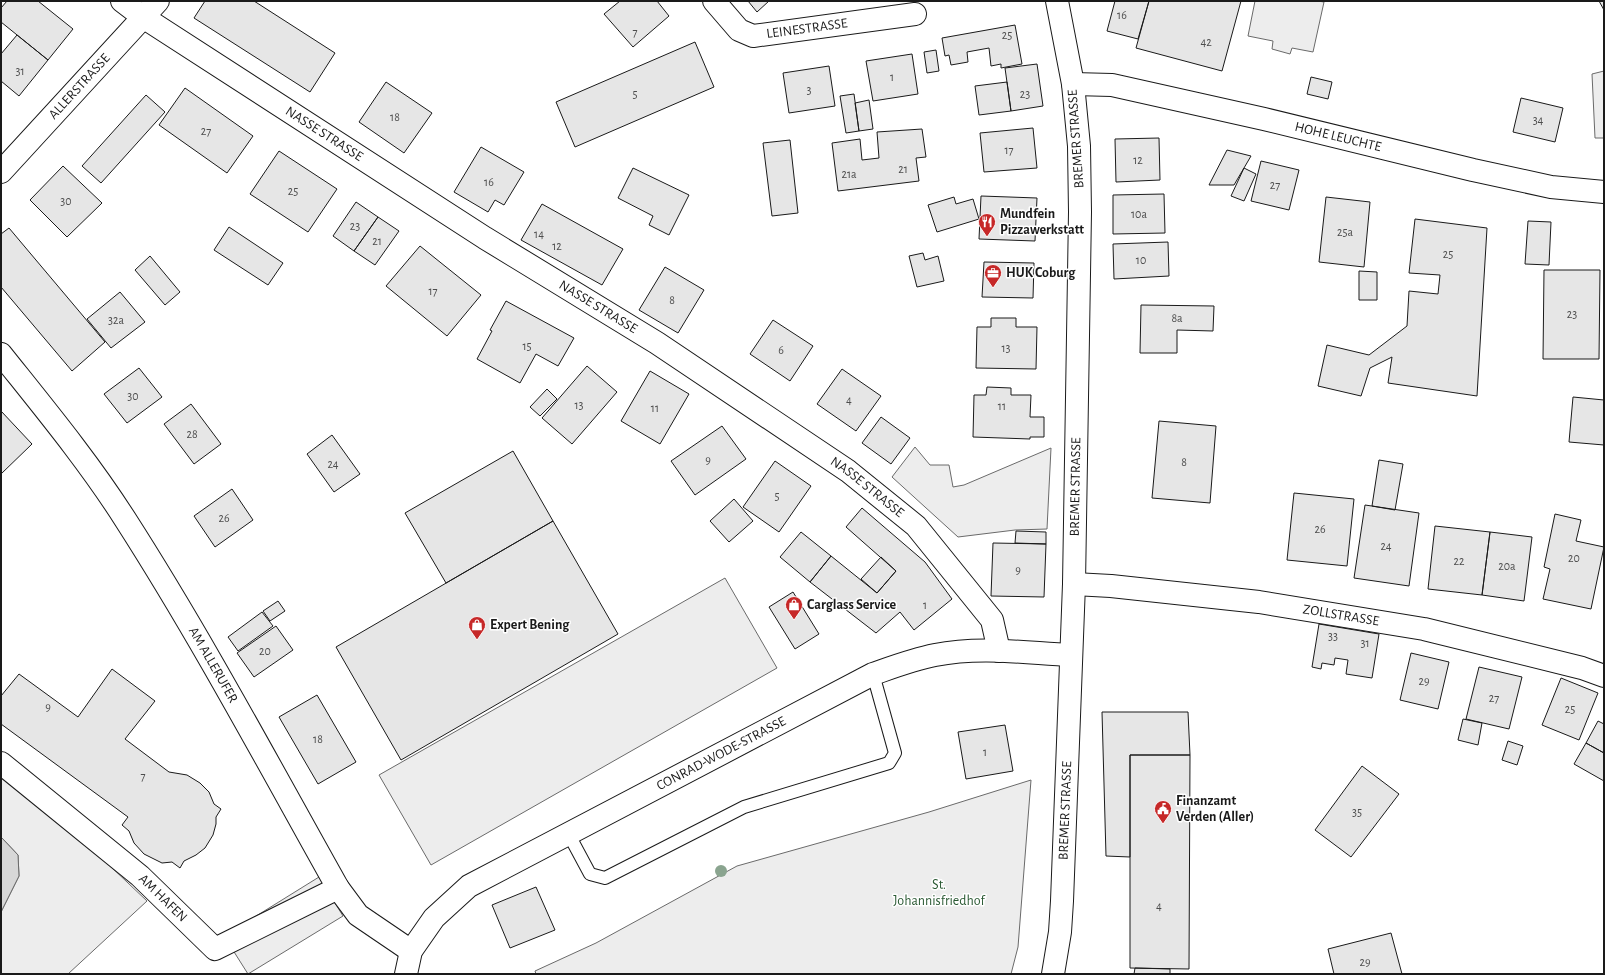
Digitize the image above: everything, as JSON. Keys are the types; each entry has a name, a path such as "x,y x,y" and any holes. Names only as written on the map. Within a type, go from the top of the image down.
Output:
{"street":[{"name":"NASSE STRASSE","path":"122,1 143,17 485,238 657,343 848,470 916,526 992,620 999,651"},
{"name":"ALLERSTRASSE","path":"1,172 158,1"},
{"name":"LEINESTRASSE","path":"714,1 739,30 753,36 915,14"},
{"name":"BREMER STRASSE","path":"1051,969 1060,932 1062,901 1074,584 1080,212 1079,146 1073,84 1058,1"},
{"name":"HOHE LEUCHTE","path":"1073,84 1112,85 1264,119 1480,172 1551,187 1604,192"},
{"name":"AM ALLERUFER","path":"1,354 84,459 125,519 192,629 338,888 358,915 411,951"},
{"name":"ZOLLSTRASSE","path":"1074,584 1111,586 1259,602 1424,629 1582,668 1604,676"},
{"name":"CONRAD-WODE-STRASSE","path":"411,951 434,918 469,886 873,674 935,655 970,651 1071,655"},
{"name":"AM HAFEN","path":"1,763 140,876 215,949 338,888"},
{"path":"406,974 411,951"}],"lane":[{"path":"568,833 590,874 605,878 744,807 889,763 895,753 873,674"}],"shaded area":[{"path":"1255,1 1324,2 1313,52 1292,48 1290,54 1272,49 1273,41 1248,36"},
{"path":"1604,71 1604,138 1595,138 1592,74"},
{"path":"915,447 930,465 949,465 953,487 964,485 1051,448 1047,529 1015,530 958,537 892,477"},
{"path":"725,578 777,668 431,865 379,775"},
{"path":"1,770 69,827 147,901 68,974 1,974 1,912 19,876 18,855 1,837"},
{"name":"St. Johannisfriedhof","path":"1031,780 1018,947 1011,974 536,974 535,971 596,943 737,866 929,812"},
{"path":"1,837 18,855 19,876 1,912"},
{"path":"319,877 343,916 248,974 224,936"}],"building":[{"path":"7,1 38,1 73,29 48,60 1,22 1,8"},
{"path":"205,1 254,1 335,53 310,92 194,18"},
{"path":"620,1 657,1 669,16 633,47 604,14"},
{"path":"748,1 769,1 757,12"},
{"path":"1115,1 1149,1 1138,39 1107,31"},
{"path":"1149,1 1241,1 1222,71 1136,48"},
{"path":"1599,1 1604,1 1604,10"},
{"path":"1015,25 1022,64 1001,68 1001,64 991,66 989,48 967,52 968,62 951,65 949,55 945,56 942,38"},
{"path":"17,35 48,60 19,96 1,81 1,54"},
{"path":"695,42 714,87 575,147 556,102"},
{"path":"936,50 939,71 927,73 924,52"},
{"path":"912,54 918,94 873,101 866,61"},
{"path":"1037,64 1043,106 1011,111 1005,68"},
{"path":"829,66 835,106 789,113 783,73"},
{"path":"1311,77 1332,82 1328,99 1307,94"},
{"path":"386,82 432,113 404,153 359,122"},
{"path":"1007,82 1011,111 979,115 975,86"},
{"path":"185,88 253,136 227,173 159,125"},
{"path":"854,94 859,131 846,133 840,96"},
{"path":"146,95 165,112 101,183 82,166"},
{"path":"1521,98 1563,108 1555,142 1513,132"},
{"path":"869,100 873,129 859,131 855,103"},
{"path":"1033,128 1037,168 984,172 980,133"},
{"path":"922,129 926,157 916,158 919,181 838,191 832,143 860,139 862,160 879,158 877,132"},
{"path":"1159,138 1160,180 1116,182 1115,139"},
{"path":"790,140 798,213 772,216 763,143"},
{"path":"481,147 524,172 504,205 495,200 488,212 454,192"},
{"path":"1227,150 1251,156 1234,185 1209,185"},
{"path":"279,151 337,189 308,232 250,194"},
{"path":"1261,161 1299,170 1289,210 1251,201"},
{"path":"63,166 102,203 67,237 30,200"},
{"path":"633,168 689,195 669,235 649,225 653,216 618,198"},
{"path":"1244,168 1256,174 1244,201 1231,196"},
{"path":"1164,194 1165,233 1113,234 1113,195"},
{"path":"981,196 1037,198 1035,241 979,239"},
{"path":"954,197 956,204 973,199 979,219 937,232 928,205"},
{"path":"1326,197 1370,202 1364,267 1319,262"},
{"path":"356,202 378,217 354,251 333,236"},
{"path":"542,204 623,249 602,285 521,240"},
{"path":"378,217 399,231 375,265 354,251"},
{"path":"1415,219 1487,228 1477,396 1388,383 1392,357 1370,368 1361,396 1318,386 1327,345 1369,355 1407,326 1409,291 1438,294 1440,275 1409,273"},
{"path":"1528,221 1551,222 1549,265 1525,264"},
{"path":"229,227 283,263 268,285 214,250"},
{"path":"9,228 105,342 72,371 1,287 1,234"},
{"path":"1168,242 1169,276 1114,279 1113,244"},
{"path":"420,246 481,295 447,336 386,286"},
{"path":"923,253 925,260 938,256 944,281 917,287 909,256"},
{"path":"150,256 180,292 165,305 135,270"},
{"path":"984,262 1034,263 1033,298 982,297"},
{"path":"665,267 704,290 678,333 639,310"},
{"path":"1544,270 1600,270 1599,359 1543,359"},
{"path":"1359,271 1377,272 1377,300 1359,300"},
{"path":"120,292 145,322 111,348 87,319"},
{"path":"506,301 574,338 558,366 536,354 520,383 477,359 492,331 490,330"},
{"path":"1141,305 1214,306 1213,331 1177,330 1177,353 1140,353"},
{"path":"991,318 1016,318 1016,327 1037,327 1036,369 976,368 977,327 991,327"},
{"path":"773,320 813,346 790,381 750,354"},
{"path":"587,366 617,392 572,444 542,418"},
{"path":"139,368 162,397 127,423 104,394"},
{"path":"842,369 881,396 856,431 817,404"},
{"path":"650,371 689,394 660,444 621,421"},
{"path":"987,387 1011,388 1011,395 1031,395 1030,417 1044,417 1044,437 1030,437 1030,439 973,437 974,395 986,395"},
{"path":"547,389 557,399 540,416 530,407"},
{"path":"1573,397 1604,400 1604,445 1569,442"},
{"path":"191,404 221,444 194,464 164,424"},
{"path":"1,411 32,444 1,474"},
{"path":"881,417 910,438 891,464 862,443"},
{"path":"1159,421 1216,426 1210,503 1152,498"},
{"path":"722,426 746,459 695,495 671,461"},
{"path":"332,435 360,474 334,492 307,454"},
{"path":"513,451 553,521 446,583 405,513"},
{"path":"1379,460 1403,464 1395,510 1372,506"},
{"path":"775,461 811,486 779,532 743,507"},
{"path":"232,489 253,520 215,547 194,516"},
{"path":"1294,493 1354,499 1347,566 1287,560"},
{"path":"734,499 753,521 729,542 710,521"},
{"path":"1365,505 1419,513 1409,586 1354,578"},
{"path":"862,508 925,562 952,599 914,630 900,612 876,633 810,582 831,556 877,593 896,571 846,527"},
{"path":"1555,514 1581,520 1576,541 1604,547 1591,609 1543,599 1550,569 1544,567"},
{"name":"Expert Bening","path":"553,521 618,634 401,760 336,647"},
{"path":"1435,526 1490,532 1482,595 1428,589"},
{"path":"1016,531 1046,532 1046,544 1015,543"},
{"path":"801,532 831,556 810,582 780,557"},
{"path":"1490,532 1532,537 1524,601 1482,595"},
{"path":"993,543 1046,544 1044,597 991,596"},
{"path":"881,557 896,571 877,593 861,579"},
{"name":"Carglass Service","path":"793,592 819,634 795,649 769,607"},
{"path":"278,601 285,611 270,621 263,611"},
{"path":"262,612 273,626 238,651 228,637"},
{"path":"1319,624 1379,634 1372,678 1346,674 1348,660 1335,658 1334,665 1322,663 1321,669 1312,667"},
{"path":"276,626 293,650 254,677 237,653"},
{"path":"1411,653 1449,662 1438,709 1400,700"},
{"path":"1479,667 1522,677 1509,729 1466,719"},
{"path":"112,669 155,701 125,739 169,772 187,775 200,783 209,792 214,804 221,809 216,817 213,835 205,848 196,855 184,861 180,868 172,862 162,863 144,854 134,843 129,831 122,825 128,817 1,724 1,696 19,674 78,717"},
{"path":"1561,678 1598,693 1579,740 1542,725"},
{"path":"317,695 356,762 318,784 279,717"},
{"path":"1102,712 1188,712 1190,755 1130,755 1130,857 1106,856"},
{"path":"1463,719 1482,723 1478,745 1458,740"},
{"path":"1598,721 1604,724 1604,753 1586,743"},
{"path":"1005,725 1013,771 966,779 958,732"},
{"path":"1508,741 1523,746 1517,765 1502,760"},
{"path":"1586,743 1604,753 1604,781 1574,764"},
{"path":"1130,755 1190,755 1189,969 1130,968"},
{"path":"1362,766 1399,794 1351,857 1315,830"},
{"path":"536,887 555,930 510,948 492,905"},
{"path":"1391,933 1402,974 1334,974 1328,949"},
{"path":"1135,968 1170,969 1170,974 1134,974"}],"place":[{"name":"Mundfein Pizzawerkstatt","path":"987,237"},
{"name":"HUK Coburg","path":"993,288"},
{"name":"Carglass Service","path":"794,620"},
{"name":"Expert Bening","path":"477,640"},
{"name":"Finanzamt Verden (Aller)","path":"1163,824"}]}
